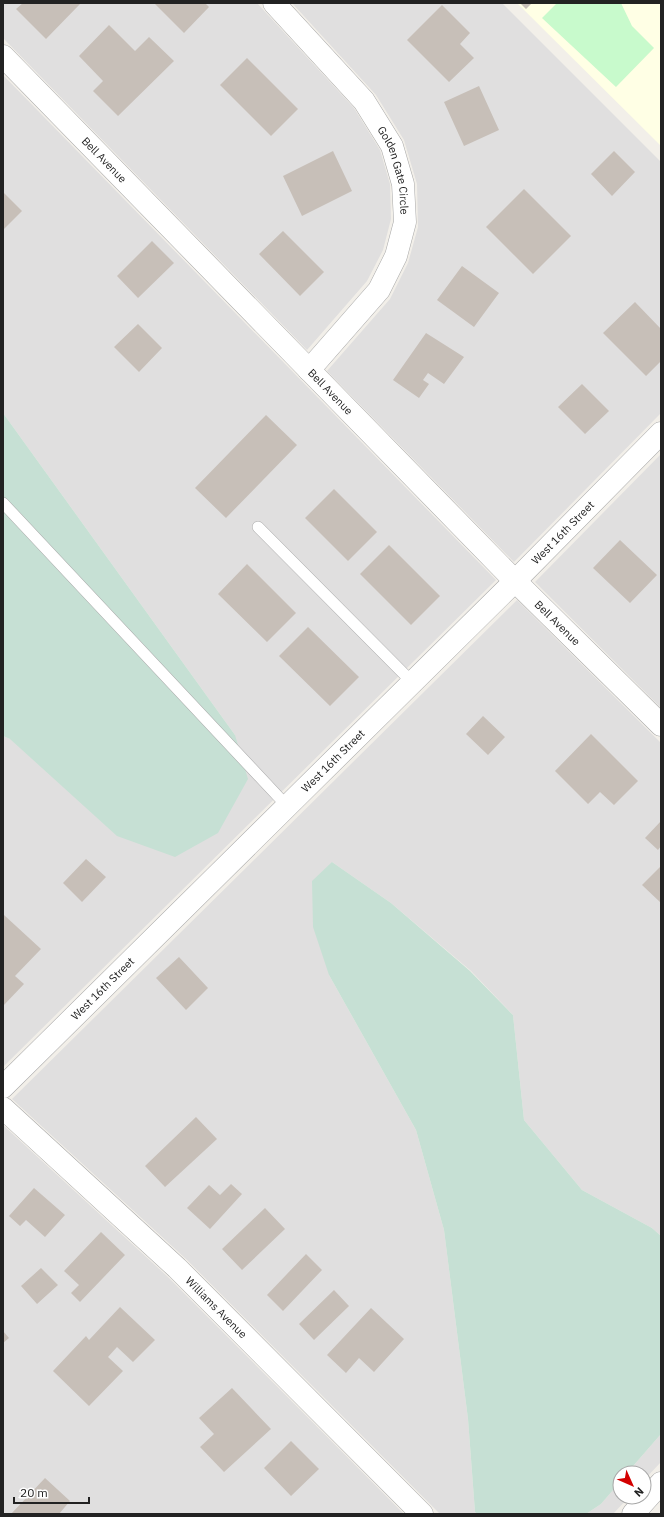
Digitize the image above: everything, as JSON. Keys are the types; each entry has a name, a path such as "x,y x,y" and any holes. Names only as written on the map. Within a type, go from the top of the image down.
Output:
{"street":[{"name":"Golden Gate Circle","path":"274,3 364,101 392,146 403,184 405,222 396,256 379,290 309,370"},
{"name":"Bell Avenue","path":"3,56 515,581 661,726"},
{"name":"West 16th Street","path":"3,1087 515,581 661,433"},
{"name":"Williams Avenue","path":"3,1108 177,1268 422,1514"},
{"path":"633,1514 661,1483"}],"lane":[{"path":"3,503 287,806"},
{"path":"258,526 413,682"}],"shaded area":[{"path":"3,3 257,3 354,108 380,150 390,184 391,219 383,250 367,281 307,350 3,38"},
{"path":"292,3 502,3 661,162 661,413 514,562 327,371 390,299 408,263 418,227 417,184 404,140 376,95"},
{"path":"517,3 661,3 661,146"},
{"path":"3,75 496,580 3,1067 3,736 10,739 235,735 3,413"},
{"path":"3,413 235,735 248,779 218,833 175,857 117,836 10,739 3,736"},
{"path":"661,454 661,708 535,582"},
{"path":"517,600 661,743 661,1236 652,1228 582,1190 524,1120 513,1015 471,971 391,903 332,862 329,975 416,1130 444,1230 468,1419 475,1512 477,1514 440,1514 186,1259 12,1099"},
{"path":"332,862 391,903 470,971 513,1015 524,1120 582,1190 652,1228 661,1236 661,1434 634,1465 612,1465 612,1491 601,1504 586,1514 477,1514 475,1512 468,1419 444,1230 416,1130 329,975 313,927 312,881"},
{"path":"3,1125 168,1277 404,1514 3,1514"},
{"path":"661,1434 661,1462 652,1472 652,1465 634,1465"},
{"path":"612,1491 612,1505 621,1505 613,1514 586,1514 601,1504"}],"green space":[{"path":"557,3 621,3 632,26 654,48 616,87 542,18"}],"building":[{"path":"23,3 80,4 46,39 16,9"},
{"path":"154,3 205,3 209,7 184,33"},
{"path":"520,3 532,3 526,9"},
{"path":"442,5 470,33 460,44 474,58 449,82 407,40"},
{"path":"109,25 135,51 149,37 174,61 118,116 93,91 103,81 79,56"},
{"path":"247,58 298,109 271,136 220,85"},
{"path":"479,86 499,130 464,146 444,102"},
{"path":"333,151 352,191 302,216 283,176"},
{"path":"614,151 635,172 612,196 591,174"},
{"path":"524,189 571,236 533,274 486,227"},
{"path":"3,192 22,211 3,230"},
{"path":"283,231 324,272 300,296 259,254"},
{"path":"152,241 174,263 138,298 117,276"},
{"path":"462,266 499,293 474,327 437,300"},
{"path":"635,302 661,329 661,361 646,376 603,333"},
{"path":"138,324 162,348 139,372 114,347"},
{"path":"426,333 464,357 444,384 428,373 423,380 429,384 419,398 393,380"},
{"path":"582,384 609,411 585,434 558,407"},
{"path":"266,415 297,445 226,518 195,488"},
{"path":"334,489 377,532 348,561 305,518"},
{"path":"620,540 657,575 630,603 593,568"},
{"path":"389,545 440,596 411,625 360,574"},
{"path":"247,564 296,613 267,642 218,594"},
{"path":"308,627 359,677 330,706 279,656"},
{"path":"483,716 505,737 488,755 466,734"},
{"path":"591,734 638,781 614,805 600,792 588,804 555,771"},
{"path":"661,821 661,846 658,850 645,838"},
{"path":"86,859 106,877 82,902 63,883"},
{"path":"661,866 661,903 642,885"},
{"path":"4,915 41,949 15,976 24,984 3,1006"},
{"path":"179,957 208,988 186,1010 156,978"},
{"path":"196,1117 217,1139 165,1187 145,1166"},
{"path":"231,1184 242,1194 210,1229 187,1208 209,1185 220,1195"},
{"path":"34,1188 65,1215 45,1237 26,1220 20,1226 9,1216"},
{"path":"265,1208 285,1229 242,1270 222,1249"},
{"path":"101,1232 125,1255 80,1302 71,1293 79,1285 64,1271"},
{"path":"306,1254 322,1270 283,1311 267,1295"},
{"path":"41,1268 58,1285 37,1304 21,1286"},
{"path":"334,1290 349,1306 314,1340 299,1324"},
{"path":"120,1307 155,1340 133,1362 117,1347 108,1357 123,1371 89,1406 53,1371 86,1336 89,1340"},
{"path":"371,1308 404,1339 374,1372 359,1358 346,1373 327,1355"},
{"path":"3,1331 9,1338 3,1343"},
{"path":"232,1388 271,1429 224,1472 200,1447 214,1434 199,1418"},
{"path":"291,1441 319,1469 291,1496 264,1468"},
{"path":"45,1478 70,1501 59,1514 11,1514"}]}
